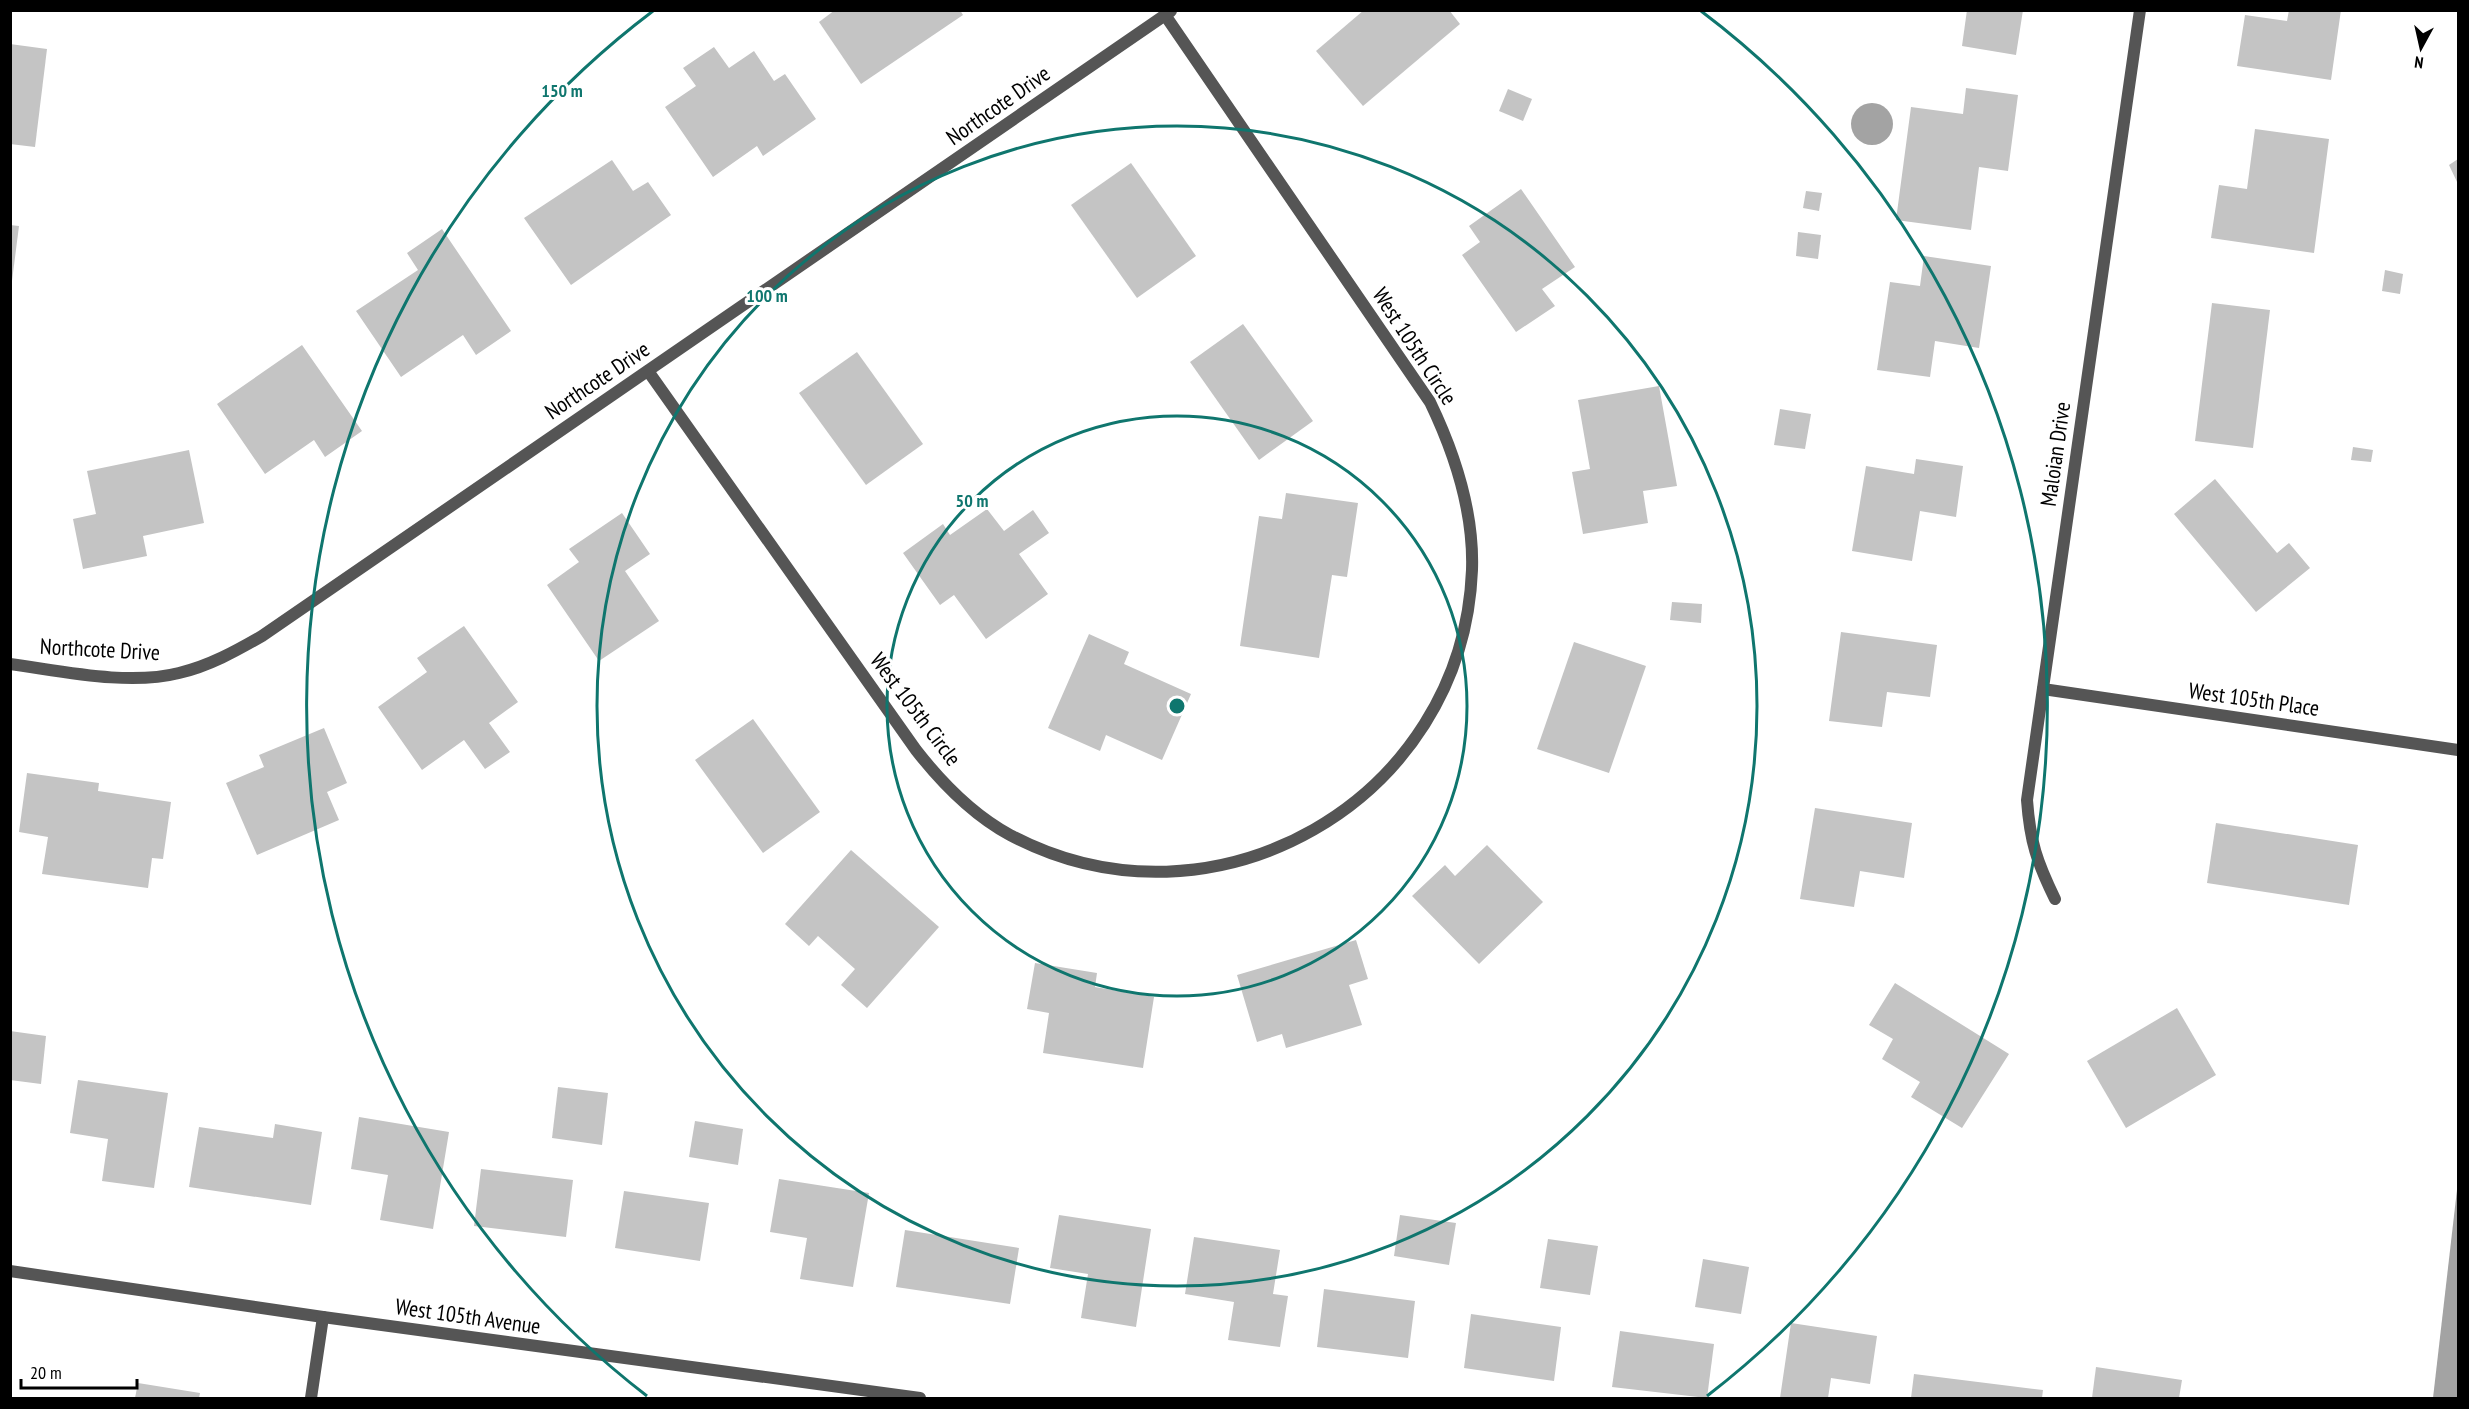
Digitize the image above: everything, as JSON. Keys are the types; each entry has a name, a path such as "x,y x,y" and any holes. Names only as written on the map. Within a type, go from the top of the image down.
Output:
{"street":[{"name":"Maloian Drive","path":"2055,899 2039,867 2029,834 2027,800 2140,10"},
{"name":"Northcote Drive","path":"10,664 74,673 142,678 177,674 208,665 262,636 1168,13"},
{"name":"West 105th Circle","path":"648,371 916,750 954,792 1007,834 1068,858 1130,870 1170,872 1205,869 1266,853 1329,822 1351,806 1399,761 1436,706 1449,676 1468,608 1472,570 1465,496 1448,442 1430,402 1168,13"},
{"name":"West 105th Place","path":"2043,689 2458,750"},
{"name":"West 105th Avenue","path":"10,1272 920,1398"},
{"path":"310,1398 323,1317"}],"shaded area":[{"path":"1872,103 1887,109 1893,124 1887,139 1872,145 1857,139 1851,124 1857,109"},
{"path":"2458,1181 2458,1398 2433,1398"}],"building":[{"path":"835,10 960,10 963,15 861,84 819,22"},
{"path":"1364,10 1449,10 1460,24 1363,106 1316,51"},
{"path":"1967,10 2023,10 2016,55 1962,46"},
{"path":"2289,10 2341,10 2331,80 2237,66 2245,15 2287,21"},
{"path":"10,44 47,49 35,147 10,144"},
{"path":"714,47 729,68 754,51 774,81 785,74 816,119 763,156 757,146 713,177 665,107 696,86 683,68"},
{"path":"1966,88 2018,95 2008,171 1979,167 1971,230 1896,220 1911,107 1963,114"},
{"path":"1508,89 1532,99 1523,121 1499,111"},
{"path":"2255,129 2329,139 2314,253 2211,238 2219,185 2247,189"},
{"path":"2458,159 2458,184 2449,165"},
{"path":"612,160 633,191 648,182 671,215 571,285 524,218"},
{"path":"1131,163 1196,256 1137,298 1071,205"},
{"path":"1521,189 1575,267 1542,289 1555,306 1516,332 1462,255 1480,242 1469,226"},
{"path":"1806,191 1822,193 1819,211 1803,208"},
{"path":"10,225 19,226 12,281 10,281"},
{"path":"442,229 511,331 476,355 463,335 401,377 356,311 418,270 407,253"},
{"path":"1798,232 1821,235 1818,259 1796,256"},
{"path":"1924,256 1991,266 1979,348 1935,341 1930,377 1877,370 1890,282 1920,286"},
{"path":"2385,270 2403,274 2400,294 2382,291"},
{"path":"2212,303 2270,310 2253,448 2195,441"},
{"path":"1243,324 1313,421 1259,460 1190,362"},
{"path":"302,345 362,431 325,457 314,440 265,474 217,404"},
{"path":"857,352 923,444 866,485 799,393"},
{"path":"1659,386 1677,486 1643,491 1648,523 1583,534 1572,472 1590,469 1578,400"},
{"path":"1780,409 1811,414 1805,449 1774,445"},
{"path":"2353,447 2373,450 2371,462 2351,460"},
{"path":"189,450 204,523 143,536 147,556 83,569 73,519 96,514 87,471"},
{"path":"1916,459 1963,466 1956,517 1920,511 1912,561 1852,551 1866,466 1914,474"},
{"path":"2215,479 2277,553 2289,543 2310,568 2256,612 2174,514"},
{"path":"1286,493 1358,503 1347,577 1332,575 1319,658 1240,646 1259,516 1282,519"},
{"path":"987,509 1004,531 1033,510 1049,533 1019,554 1048,594 986,639 954,595 940,605 903,553 943,524 950,535"},
{"path":"622,513 650,554 625,571 659,621 599,661 547,585 579,562 569,549"},
{"path":"1672,602 1702,604 1701,623 1670,620"},
{"path":"464,626 518,702 489,723 510,752 485,769 464,740 422,770 378,707 427,672 417,658"},
{"path":"1841,632 1937,645 1930,697 1887,692 1882,727 1829,721"},
{"path":"1089,634 1129,652 1124,664 1191,694 1162,760 1106,735 1100,751 1048,728"},
{"path":"1574,642 1646,666 1609,773 1537,749"},
{"path":"753,719 820,812 763,853 695,760"},
{"path":"324,728 347,783 327,792 339,820 257,855 226,783 264,767 259,755"},
{"path":"27,773 99,783 98,791 171,802 163,859 152,858 148,888 42,874 48,837 19,832"},
{"path":"1815,808 1912,823 1904,878 1860,871 1854,907 1800,899"},
{"path":"2216,823 2358,845 2349,905 2207,883"},
{"path":"1487,845 1543,902 1479,964 1412,896 1445,865 1455,876"},
{"path":"851,850 939,927 867,1008 841,985 855,969 818,936 809,946 785,924"},
{"path":"1356,940 1368,979 1349,985 1362,1025 1286,1048 1282,1034 1257,1042 1237,975"},
{"path":"1035,963 1097,973 1095,987 1154,997 1143,1068 1043,1053 1049,1013 1027,1009"},
{"path":"1895,983 2009,1054 1962,1128 1911,1097 1920,1082 1882,1059 1893,1039 1869,1025"},
{"path":"2177,1008 2216,1075 2126,1128 2087,1061"},
{"path":"10,1031 46,1036 41,1084 10,1080"},
{"path":"78,1080 168,1093 154,1188 102,1181 108,1139 70,1133"},
{"path":"558,1087 608,1093 602,1145 552,1138"},
{"path":"359,1117 449,1132 433,1229 380,1220 388,1175 351,1169"},
{"path":"695,1121 743,1129 738,1165 689,1157"},
{"path":"275,1124 322,1132 311,1205 189,1187 199,1127 273,1138"},
{"path":"481,1169 573,1180 566,1237 474,1226"},
{"path":"779,1179 869,1193 853,1287 800,1279 807,1238 770,1232"},
{"path":"624,1191 709,1203 700,1261 615,1248"},
{"path":"1059,1215 1151,1229 1136,1327 1081,1318 1088,1274 1050,1268"},
{"path":"1400,1215 1456,1223 1449,1265 1394,1256"},
{"path":"905,1230 1019,1248 1010,1304 896,1287"},
{"path":"1194,1237 1280,1250 1273,1294 1288,1296 1280,1347 1228,1340 1234,1302 1185,1294"},
{"path":"1548,1239 1598,1246 1590,1295 1540,1288"},
{"path":"1703,1259 1749,1267 1741,1314 1695,1307"},
{"path":"1324,1289 1415,1301 1408,1358 1317,1347"},
{"path":"1471,1314 1561,1327 1554,1381 1464,1368"},
{"path":"1791,1323 1877,1336 1870,1384 1831,1378 1828,1398 1780,1398"},
{"path":"1620,1331 1714,1344 1707,1398 1612,1387"},
{"path":"2096,1367 2182,1380 2179,1398 2092,1398"},
{"path":"1914,1374 2043,1390 2042,1398 1911,1398"},
{"path":"138,1383 200,1393 199,1398 135,1398"}]}
